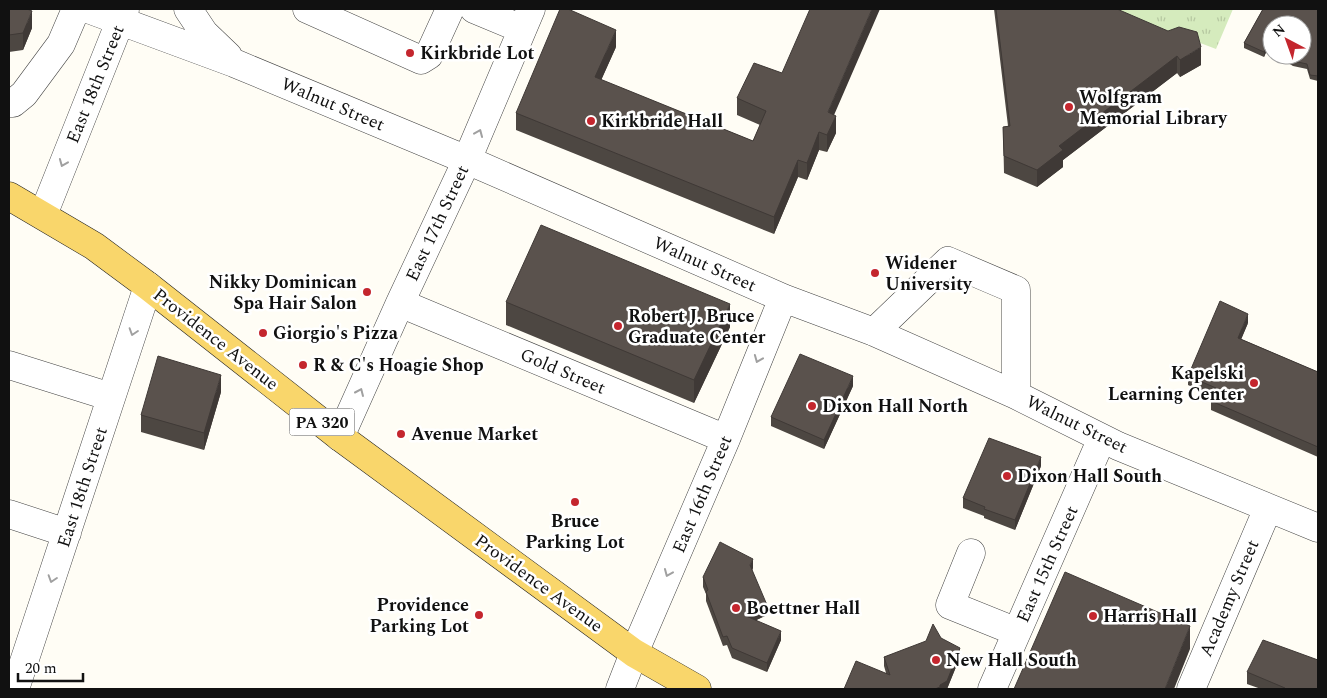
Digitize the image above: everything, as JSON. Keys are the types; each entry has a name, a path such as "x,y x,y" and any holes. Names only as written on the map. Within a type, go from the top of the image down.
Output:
{"main road":[{"name":"Providence Avenue","path":"9,196 94,246 148,286 340,437 634,653 697,689"},
{"name":"Providence Avenue","path":"634,653 668,689"}],"street":[{"path":"9,102 13,103 24,94 61,44 76,9"},
{"name":"Walnut Street","path":"88,9 123,15 467,160 783,298 874,332 1016,395 1102,438 1318,528"},
{"path":"188,9 204,33 234,63"},
{"path":"307,9 421,60 429,55 450,9"},
{"path":"474,9 527,19"},
{"name":"East 18th Street","path":"42,215 123,15"},
{"name":"East 17th Street","path":"340,437 467,160 527,19"},
{"path":"874,332 948,261 1016,290 1016,395"},
{"name":"East 18th Street","path":"16,689 148,286"},
{"name":"East 16th Street","path":"620,689 726,440 783,298"},
{"name":"Gold Street","path":"400,303 726,440"},
{"path":"9,365 111,397"},
{"name":"East 15th Street","path":"992,689 1017,632 1057,574 1102,438"},
{"name":"Academy Street","path":"1191,689 1202,637 1268,508"},
{"path":"9,514 67,533"},
{"path":"971,553 950,605 1017,632"}],"green space":[{"path":"1097,9 1233,9 1216,49 1174,33"}],"building":[{"path":"9,9 27,9 32,11 23,33 9,35"},
{"name":"Kirkbride Hall","path":"560,9 568,9 616,30 595,77 753,141 766,111 737,98 754,63 782,73 810,9 872,9 828,112 836,116 827,135 819,132 807,163 798,160 774,217 516,113"},
{"name":"Wolfgram Memorial Library","path":"996,9 1117,9 1168,31 1179,27 1197,32 1201,47 1180,60 1177,56 1059,146 1063,150 1037,170 1004,156 1003,127 1010,126"},
{"path":"1263,9 1318,9 1318,76 1310,75 1307,65 1312,65 1312,15 1262,15 1262,51 1244,43"},
{"name":"Robert J. Bruce Graduate Center","path":"541,225 730,304 694,380 506,302"},
{"name":"Kapelski Learning Center","path":"1220,301 1248,314 1238,338 1318,372 1318,447 1211,401 1216,388 1188,376"},
{"name":"Dixon Hall North","path":"800,354 853,376 824,440 771,417"},
{"path":"158,356 221,375 204,433 141,415"},
{"name":"Dixon Hall South","path":"989,438 1041,457 1015,520 984,509 985,507 963,498"},
{"name":"Boettner Hall","path":"720,542 753,559 750,565 767,605 746,616 781,631 767,663 732,648 727,636 723,637 706,592 708,590 703,577"},
{"name":"Harris Hall","path":"1065,572 1190,626 1165,689 1014,689"},
{"name":"New Hall South","path":"933,624 941,638 960,648 947,681 940,685 940,687 935,689 844,689 856,661 890,675 884,657 926,641"},
{"path":"1263,640 1318,660 1318,689 1285,689 1247,672"}],"place":[{"name":"Kirkbride Lot","path":"410,53"},
{"name":"Wolfgram Memorial Library","path":"1069,107"},
{"name":"Kirkbride Hall","path":"591,121"},
{"name":"Widener University","path":"875,273"},
{"name":"Nikky Dominican Spa Hair Salon","path":"367,292"},
{"name":"Robert J. Bruce Graduate Center","path":"618,326"},
{"name":"Giorgio's Pizza","path":"263,333"},
{"name":"R & C's Hoagie Shop","path":"303,365"},
{"name":"Kapelski Learning Center","path":"1254,383"},
{"name":"Dixon Hall North","path":"812,406"},
{"name":"Avenue Market","path":"401,434"},
{"name":"Dixon Hall South","path":"1007,476"},
{"name":"Bruce Parking Lot","path":"575,502"},
{"name":"Boettner Hall","path":"736,608"},
{"name":"Providence Parking Lot","path":"479,615"},
{"name":"Harris Hall","path":"1093,616"},
{"name":"New Hall South","path":"936,660"}]}
